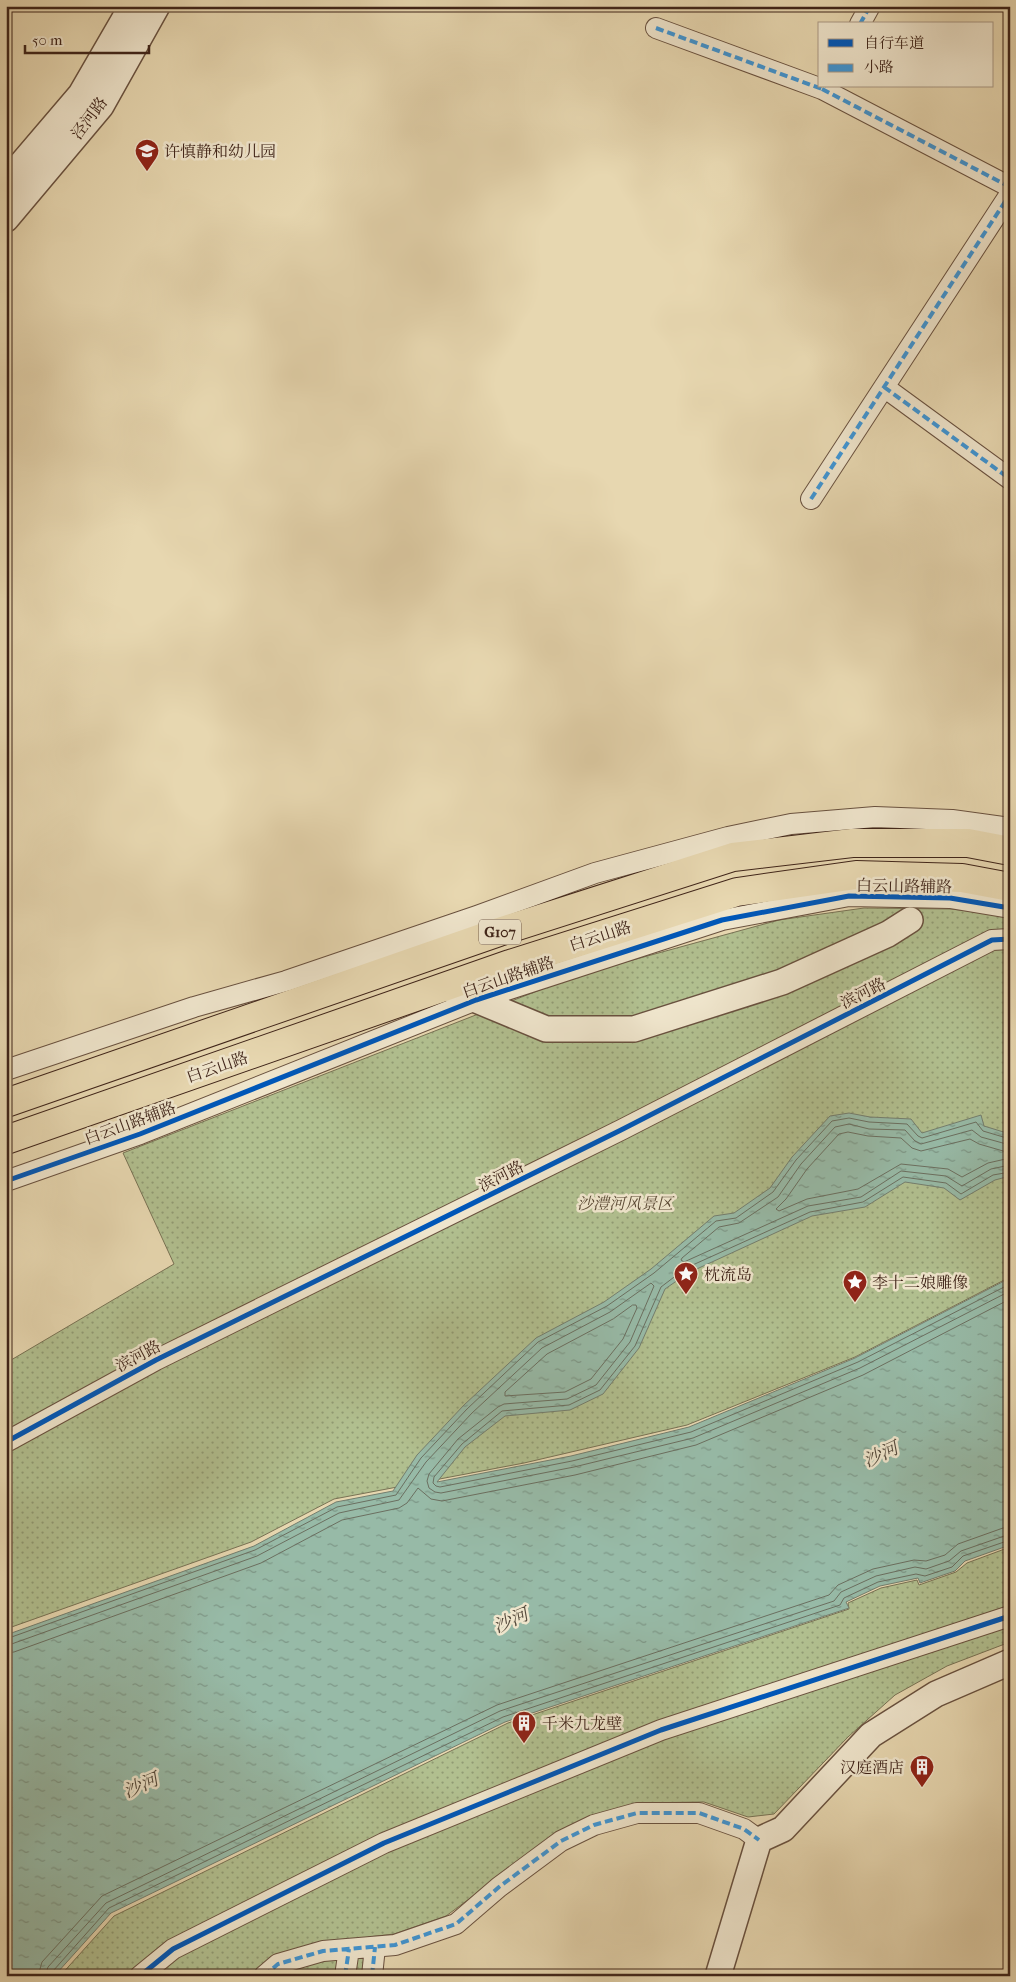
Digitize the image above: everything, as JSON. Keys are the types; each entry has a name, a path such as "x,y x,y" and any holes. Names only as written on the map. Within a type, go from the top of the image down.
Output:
{"highway":[{"name":"G107","path":"6,1103 499,932 733,857 852,843 968,843 1010,851"},
{"name":"白云山路","path":"6,1140 510,964 737,892 856,875 962,878 1010,888"}],"street":[{"name":"泾河路","path":"6,182 81,94 132,6"},
{"name":"泾河路","path":"6,219 101,106 157,6"},
{"path":"861,22 870,6"},
{"path":"656,28 818,86"},
{"path":"823,88 1010,187"},
{"path":"811,499 1010,194"},
{"path":"884,387 1010,479"},
{"path":"6,1070 194,1007 286,981 477,916 595,873 728,836 791,824 875,817 952,820 1010,828"},
{"name":"白云山路辅路","path":"6,1181 140,1134 476,1000 722,920 849,896 950,898 1010,908"},
{"path":"445,987 546,1029 634,1029 782,982 888,934 910,920"},
{"name":"滨河路","path":"6,1442 156,1360 647,1117 992,940 1010,939"},
{"path":"141,1975 173,1949 384,1843 661,1730 1010,1616"},
{"path":"718,1976 759,1840 783,1829 871,1735 936,1694 1010,1662"},
{"path":"264,1976 278,1964 323,1951 395,1945 456,1924 499,1887 561,1840 594,1825 637,1813 699,1813 744,1829 759,1840"},
{"path":"372,1976 375,1947"},
{"path":"345,1976 349,1949"}],"green space":[{"name":"沙澧河风景区","path":"864,908 951,909 1010,916 1010,1277 855,1357 687,1425 524,1463 334,1499 251,1542 6,1629 6,1363 174,1264 123,1153 578,975 779,920"},
{"path":"1010,1547 1010,1642 947,1666 895,1695 848,1737 774,1814 748,1817 704,1802 636,1803 568,1826 446,1916 394,1934 368,1937 367,1961 361,1976 60,1976 114,1916 508,1723 849,1609 848,1603 881,1588 917,1580 919,1585 956,1572 967,1563"}],"water":[{"name":"沙河","path":"849,1113 870,1117 911,1119 922,1133 981,1115 984,1126 1010,1134 1010,1176 995,1180 960,1200 944,1188 905,1182 865,1207 812,1216 688,1273 665,1289 639,1348 603,1394 570,1410 505,1416 465,1447 437,1482 571,1456 689,1427 855,1358 1010,1278 1010,1545 965,1561 955,1571 920,1583 918,1578 880,1586 846,1602 849,1608 505,1722 111,1913 57,1973 52,1976 6,1976 6,1635 254,1546 336,1502 393,1491 417,1455 464,1405 536,1338 604,1302 651,1269 714,1216 734,1213 770,1188 792,1157 830,1116"}],"marked path":[{"path":"861,22 870,6"},
{"path":"656,28 818,88"},
{"path":"819,88 823,88"},
{"path":"822,89 1010,187"},
{"path":"811,499 1010,194"},
{"path":"884,387 1010,479"},
{"path":"264,1976 278,1964 323,1951 395,1945 456,1924 499,1887 561,1841 594,1825 637,1813 699,1813 744,1829 759,1840"},
{"path":"372,1976 375,1947"},
{"path":"345,1976 349,1949"}],"cycle path":[{"path":"6,1181 140,1134 476,1000 722,920 849,896 950,898 1010,908"},
{"path":"6,1442 156,1360 621,1130 992,940 1010,939"},
{"path":"140,1976 173,1949 384,1843 661,1730 1010,1616"}],"place":[{"name":"许慎静和幼儿园","path":"147,172"},
{"name":"枕流岛","path":"686,1295"},
{"name":"李十二娘雕像","path":"855,1303"},
{"name":"千米九龙壁","path":"524,1744"},
{"name":"汉庭酒店","path":"922,1788"}]}
